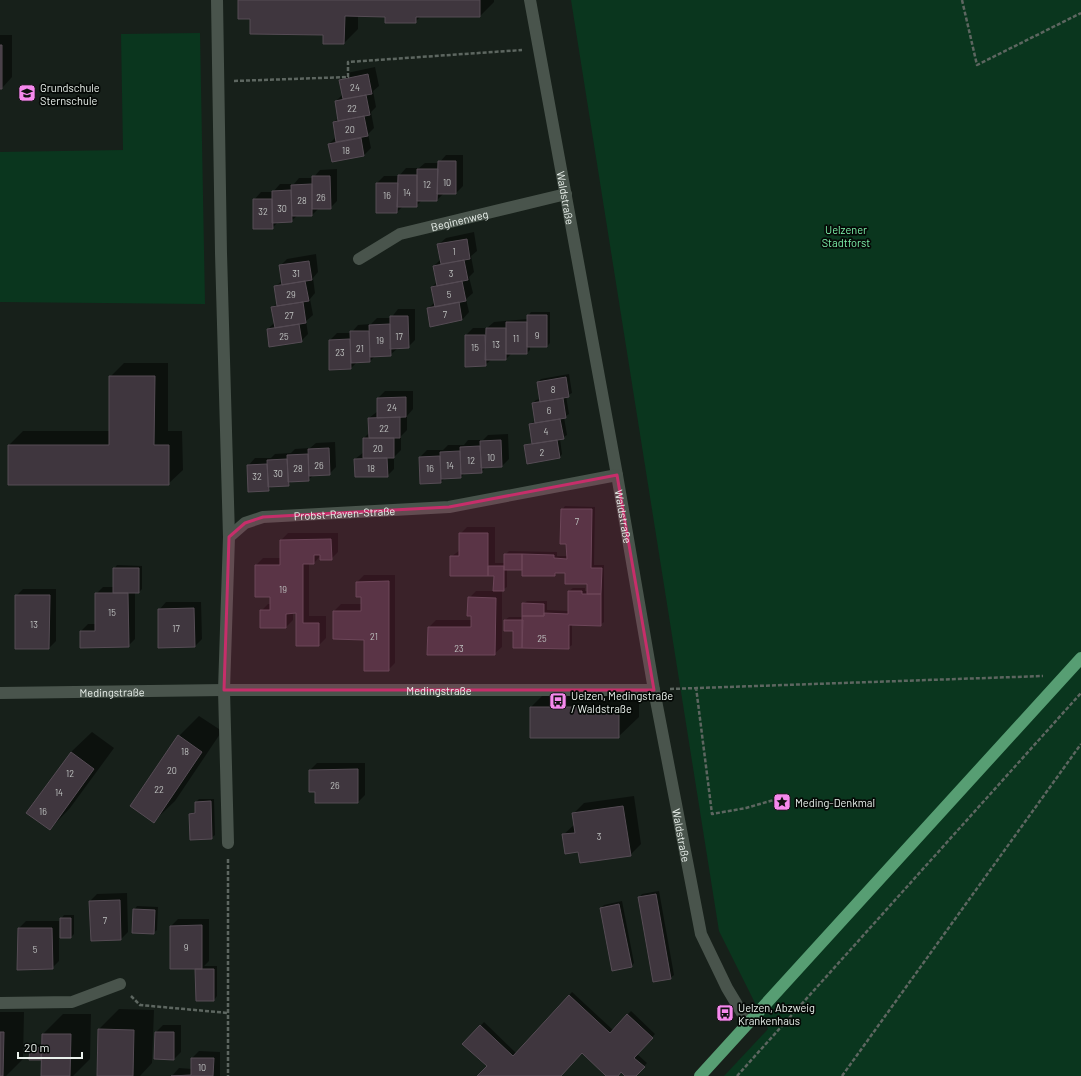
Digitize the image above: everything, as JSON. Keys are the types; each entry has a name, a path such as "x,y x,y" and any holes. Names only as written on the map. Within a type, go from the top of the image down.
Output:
{"main road":[{"path":"700,1076 1081,658"}],"street":[{"path":"217,0 229,537 224,690 228,843"},
{"name":"Waldstraße","path":"530,0 617,475 654,690 701,934 727,988 748,1023"},
{"name":"Beginenweg","path":"359,259 400,234 566,194"},
{"name":"Probst-Raven-Straße","path":"229,537 245,523 263,517 449,507 617,475"},
{"name":"Medingstraße","path":"0,693 224,690 654,690"},
{"path":"0,1003 72,1002 120,984"}],"path":[{"path":"962,0 977,66 1081,13"},
{"path":"218,82 348,77 348,62 538,49"},
{"path":"654,690 696,686 1065,675"},
{"path":"696,686 712,814 746,808 784,797"},
{"path":"737,1076 1081,692"},
{"path":"842,1076 1081,744"},
{"path":"228,843 228,1076"},
{"path":"120,984 140,1005 228,1014"}],"highlighted area":[{"path":"617,475 654,690 224,690 229,537 245,523 263,517 449,507"}],"green space":[{"name":"Uelzener Stadtforst","path":"571,0 1081,0 1081,1076 724,1076 768,1029 719,931"},
{"path":"200,33 205,304 0,302 0,152 123,150 121,34"}],"building":[{"path":"238,0 480,0 480,17 416,17 416,23 385,23 385,17 345,16 344,44 323,44 323,35 250,34 250,19 238,19"},
{"path":"0,45 2,45 2,89 0,89"},
{"path":"368,74 372,94 343,99 339,80"},
{"path":"366,95 370,115 338,121 335,101"},
{"path":"364,116 368,136 336,142 333,122"},
{"path":"361,138 364,156 332,162 328,144"},
{"path":"438,161 456,161 456,194 437,194"},
{"path":"417,169 438,169 437,201 417,201"},
{"path":"398,175 417,175 417,207 397,207"},
{"path":"312,176 330,176 331,209 312,209"},
{"path":"376,183 398,183 397,213 376,213"},
{"path":"312,184 312,216 292,216 291,185"},
{"path":"291,190 292,222 272,223 272,191"},
{"path":"253,199 272,199 273,229 253,229"},
{"path":"467,239 470,259 441,264 437,244"},
{"path":"464,260 468,280 437,286 433,266"},
{"path":"309,261 312,280 282,285 279,265"},
{"path":"305,281 309,301 277,306 274,286"},
{"path":"462,281 466,301 435,307 431,287"},
{"path":"303,302 306,323 275,328 271,307"},
{"path":"459,302 462,320 430,327 427,308"},
{"path":"527,315 547,315 547,347 527,347"},
{"path":"390,316 408,316 409,348 390,349"},
{"path":"506,322 527,322 527,354 506,354"},
{"path":"299,324 302,342 269,347 267,329"},
{"path":"390,324 391,356 370,357 369,325"},
{"path":"486,328 506,328 506,360 485,360"},
{"path":"350,331 369,331 370,362 351,363"},
{"path":"465,335 485,335 486,366 465,367"},
{"path":"350,339 351,369 329,370 329,340"},
{"path":"109,376 155,376 154,445 169,445 169,485 8,485 8,445 109,445"},
{"path":"566,377 569,397 540,402 537,382"},
{"path":"406,397 406,417 377,418 377,398"},
{"path":"563,398 566,418 535,423 532,403"},
{"path":"400,417 400,438 369,438 368,418"},
{"path":"560,419 564,439 532,444 529,424"},
{"path":"363,438 394,438 394,458 363,458"},
{"path":"501,440 502,467 481,468 480,441"},
{"path":"557,440 560,458 527,464 524,445"},
{"path":"480,446 482,473 461,474 460,447"},
{"path":"329,448 330,475 309,476 308,449"},
{"path":"460,451 461,478 441,479 440,452"},
{"path":"308,454 309,481 288,482 287,455"},
{"path":"440,456 441,483 420,484 419,457"},
{"path":"387,458 388,477 355,477 354,459"},
{"path":"287,459 289,486 268,487 267,460"},
{"path":"267,464 269,491 248,492 247,465"},
{"path":"561,509 592,509 591,568 602,568 601,594 587,594 587,584 565,584 565,573 555,573 555,576 522,576 522,554 554,555 554,558 567,559 566,544 560,544"},
{"path":"459,533 488,533 488,576 450,576 450,556 459,556"},
{"path":"331,539 332,560 320,560 320,555 314,555 314,564 303,564 303,623 319,623 319,646 296,646 296,613 286,614 286,628 260,628 260,610 270,610 270,597 255,597 255,565 280,565 280,540"},
{"path":"504,554 522,554 522,570 504,570"},
{"path":"488,566 504,566 504,591 493,591 494,576 488,576"},
{"path":"113,568 139,568 139,593 113,593"},
{"path":"389,581 389,671 364,671 364,640 333,639 333,611 361,611 361,597 356,597 356,582"},
{"path":"568,591 582,591 582,594 601,594 601,626 569,625 569,649 522,648 522,616 544,616 544,613 568,614"},
{"path":"95,593 128,593 129,647 80,648 80,631 95,631"},
{"path":"15,595 50,595 49,649 15,649"},
{"path":"468,597 496,598 495,655 427,655 428,627 471,627 471,616 467,616"},
{"path":"522,603 544,604 544,616 522,616"},
{"path":"194,608 195,647 158,648 158,609"},
{"path":"504,620 523,620 522,648 513,648 513,631 504,631"},
{"path":"530,707 619,707 619,738 530,738"},
{"path":"178,735 202,752 154,823 130,806"},
{"path":"71,752 94,769 50,830 26,813"},
{"path":"358,769 358,803 315,803 315,792 309,792 309,770"},
{"path":"211,801 212,839 190,840 189,814 195,813 195,802"},
{"path":"623,806 631,856 580,863 578,852 565,854 562,834 575,833 572,813"},
{"path":"656,894 671,979 653,982 638,897"},
{"path":"120,900 121,940 91,941 89,901"},
{"path":"619,904 632,967 612,971 600,908"},
{"path":"133,909 155,910 154,934 132,933"},
{"path":"60,918 71,918 71,938 60,938"},
{"path":"202,925 202,969 170,969 170,926"},
{"path":"18,928 52,928 53,969 17,970"},
{"path":"195,969 214,969 214,1001 196,1001"},
{"path":"569,995 610,1033 627,1014 653,1038 634,1058 645,1067 636,1076 625,1076 621,1072 618,1076 606,1076 582,1053 561,1076 477,1076 487,1066 462,1044 480,1025 513,1056"},
{"path":"98,1029 134,1030 133,1076 97,1076"},
{"path":"0,1032 4,1032 3,1076 0,1076"},
{"path":"155,1032 174,1032 174,1060 154,1059"},
{"path":"42,1034 71,1034 70,1076 41,1076"},
{"path":"30,1047 41,1048 41,1060 29,1060"},
{"path":"191,1058 214,1058 213,1076 171,1076 191,1075"}],"place":[{"name":"Grundschule Sternschule","path":"27,93"},
{"name":"Uelzen, Medingstraße / Waldstraße","path":"558,701"},
{"name":"Meding-Denkmal","path":"782,802"},
{"name":"Uelzen, Abzweig Krankenhaus","path":"725,1013"}]}
